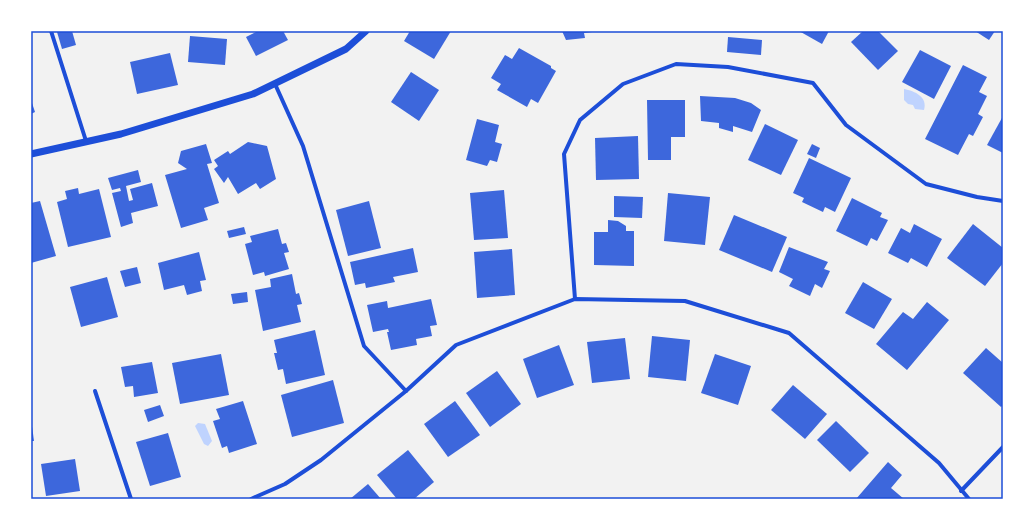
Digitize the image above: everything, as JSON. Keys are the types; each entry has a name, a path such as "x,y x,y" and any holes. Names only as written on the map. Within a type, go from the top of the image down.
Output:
{"street":[{"path":"51,31 86,141"},
{"path":"31,154 121,134 253,94 346,49 366,31"},
{"path":"575,299 564,154 580,120 623,84 676,64 728,67 813,83 846,125 926,184 977,197 1003,201"},
{"path":"275,84 303,146 364,346 406,391"},
{"path":"251,499 285,484 322,460 406,391 456,345 575,299 685,300 789,333 939,463 968,499"},
{"path":"95,391 131,499"},
{"path":"961,491 1003,447"}],"water":[{"path":"904,89 920,95 925,105 924,110 915,109 913,105 908,104 904,100"},
{"path":"198,423 205,424 212,441 208,446 204,444 195,426"}],"building":[{"path":"72,31 76,45 62,49 57,32"},
{"path":"258,31 283,31 288,40 256,56 246,37"},
{"path":"410,31 451,31 434,59 404,41"},
{"path":"562,31 592,32 584,33 585,38 566,40"},
{"path":"799,31 829,31 822,44"},
{"path":"863,31 878,31 898,51 878,70 851,42"},
{"path":"975,31 995,31 989,40"},
{"path":"190,36 227,39 225,65 188,62"},
{"path":"728,37 762,40 761,55 727,52"},
{"path":"519,48 551,66 551,68 556,71 538,103 531,99 527,107 497,90 501,84 491,78 505,55 512,59"},
{"path":"920,50 951,66 934,99 902,82"},
{"path":"170,53 178,85 137,94 130,62"},
{"path":"963,65 987,77 979,92 987,96 978,114 983,117 973,136 969,134 958,155 925,139"},
{"path":"411,72 439,90 419,121 391,102"},
{"path":"700,96 735,98 751,103 761,110 752,132 733,126 733,132 719,128 719,123 701,121"},
{"path":"31,100 35,112 31,114"},
{"path":"647,100 685,100 685,137 671,137 671,160 648,160"},
{"path":"1003,116 1003,153 987,145"},
{"path":"477,119 499,125 495,142 502,144 497,162 490,160 487,166 466,160"},
{"path":"765,124 798,140 781,175 748,160"},
{"path":"638,136 639,179 596,180 595,138"},
{"path":"248,142 267,146 276,179 260,189 256,183 238,194 228,177 224,183 214,169 218,166 214,160 228,151 230,154"},
{"path":"206,144 212,163 207,164 219,203 204,208 208,220 181,228 165,175 187,169 178,163 181,151"},
{"path":"812,144 820,148 816,158 807,154"},
{"path":"809,158 851,178 835,212 825,207 823,212 802,202 804,198 793,193"},
{"path":"138,170 141,182 126,186 129,201 133,200 130,189 152,183 158,206 131,213 133,223 121,227 112,193 121,191 120,188 112,190 108,178"},
{"path":"78,188 79,194 99,189 111,237 68,247 57,202 67,199 65,191"},
{"path":"504,190 508,238 474,240 470,193"},
{"path":"668,193 710,197 705,245 664,241"},
{"path":"614,196 643,197 642,218 614,217"},
{"path":"852,198 882,213 880,217 888,220 877,241 871,238 867,246 836,231"},
{"path":"40,201 56,256 31,263 31,203"},
{"path":"369,201 381,248 348,256 336,210"},
{"path":"734,215 787,237 772,272 719,250"},
{"path":"608,220 618,221 626,226 626,231 634,231 634,266 594,265 594,232 608,232"},
{"path":"914,224 942,239 927,267 911,258 908,263 888,253 901,228 910,233"},
{"path":"973,224 1003,248 1003,263 985,286 947,258"},
{"path":"244,227 246,234 229,238 227,231"},
{"path":"278,229 282,244 286,243 289,252 284,253 289,269 265,276 264,272 253,275 245,244 252,242 250,236"},
{"path":"789,247 828,262 824,269 830,271 822,288 815,284 810,296 789,286 793,279 779,272"},
{"path":"413,248 418,272 393,277 395,282 366,288 365,283 355,285 350,262"},
{"path":"512,249 515,295 477,298 474,252"},
{"path":"199,252 206,280 200,281 202,291 187,295 184,285 164,290 158,263"},
{"path":"137,267 141,283 125,287 120,271"},
{"path":"292,274 296,294 299,293 302,304 297,305 301,322 263,331 255,290 271,287 270,279"},
{"path":"107,277 118,317 81,327 70,287"},
{"path":"863,282 892,299 874,329 845,313"},
{"path":"247,292 248,302 233,304 231,294"},
{"path":"431,299 437,325 430,326 432,336 416,339 417,345 391,350 387,332 389,332 388,329 373,332 367,305 387,301 388,308"},
{"path":"927,302 949,320 907,370 876,344 903,312 913,319"},
{"path":"315,330 325,375 286,384 283,369 278,370 274,353 277,353 274,340"},
{"path":"652,336 690,340 686,381 648,377"},
{"path":"625,338 630,379 592,383 587,342"},
{"path":"559,345 574,385 537,398 523,359"},
{"path":"986,348 1003,363 1003,405 1001,407 963,373"},
{"path":"221,354 229,395 180,404 172,363"},
{"path":"715,354 751,366 738,405 701,393"},
{"path":"152,362 158,393 134,397 133,386 125,387 121,367"},
{"path":"497,371 521,404 490,427 466,393"},
{"path":"333,380 344,423 292,437 281,395"},
{"path":"793,385 827,414 805,439 771,410"},
{"path":"243,401 257,444 229,453 227,446 222,448 213,421 220,419 216,409"},
{"path":"455,401 480,435 448,457 424,424"},
{"path":"160,405 164,416 148,422 144,410"},
{"path":"31,419 34,441 31,441"},
{"path":"836,421 869,453 850,472 817,440"},
{"path":"168,433 181,477 150,486 136,442"},
{"path":"408,450 434,482 414,499 397,499 377,475"},
{"path":"75,459 80,491 46,496 41,464"},
{"path":"888,462 902,475 891,488 904,499 856,499"},
{"path":"368,484 381,499 350,499"}]}
